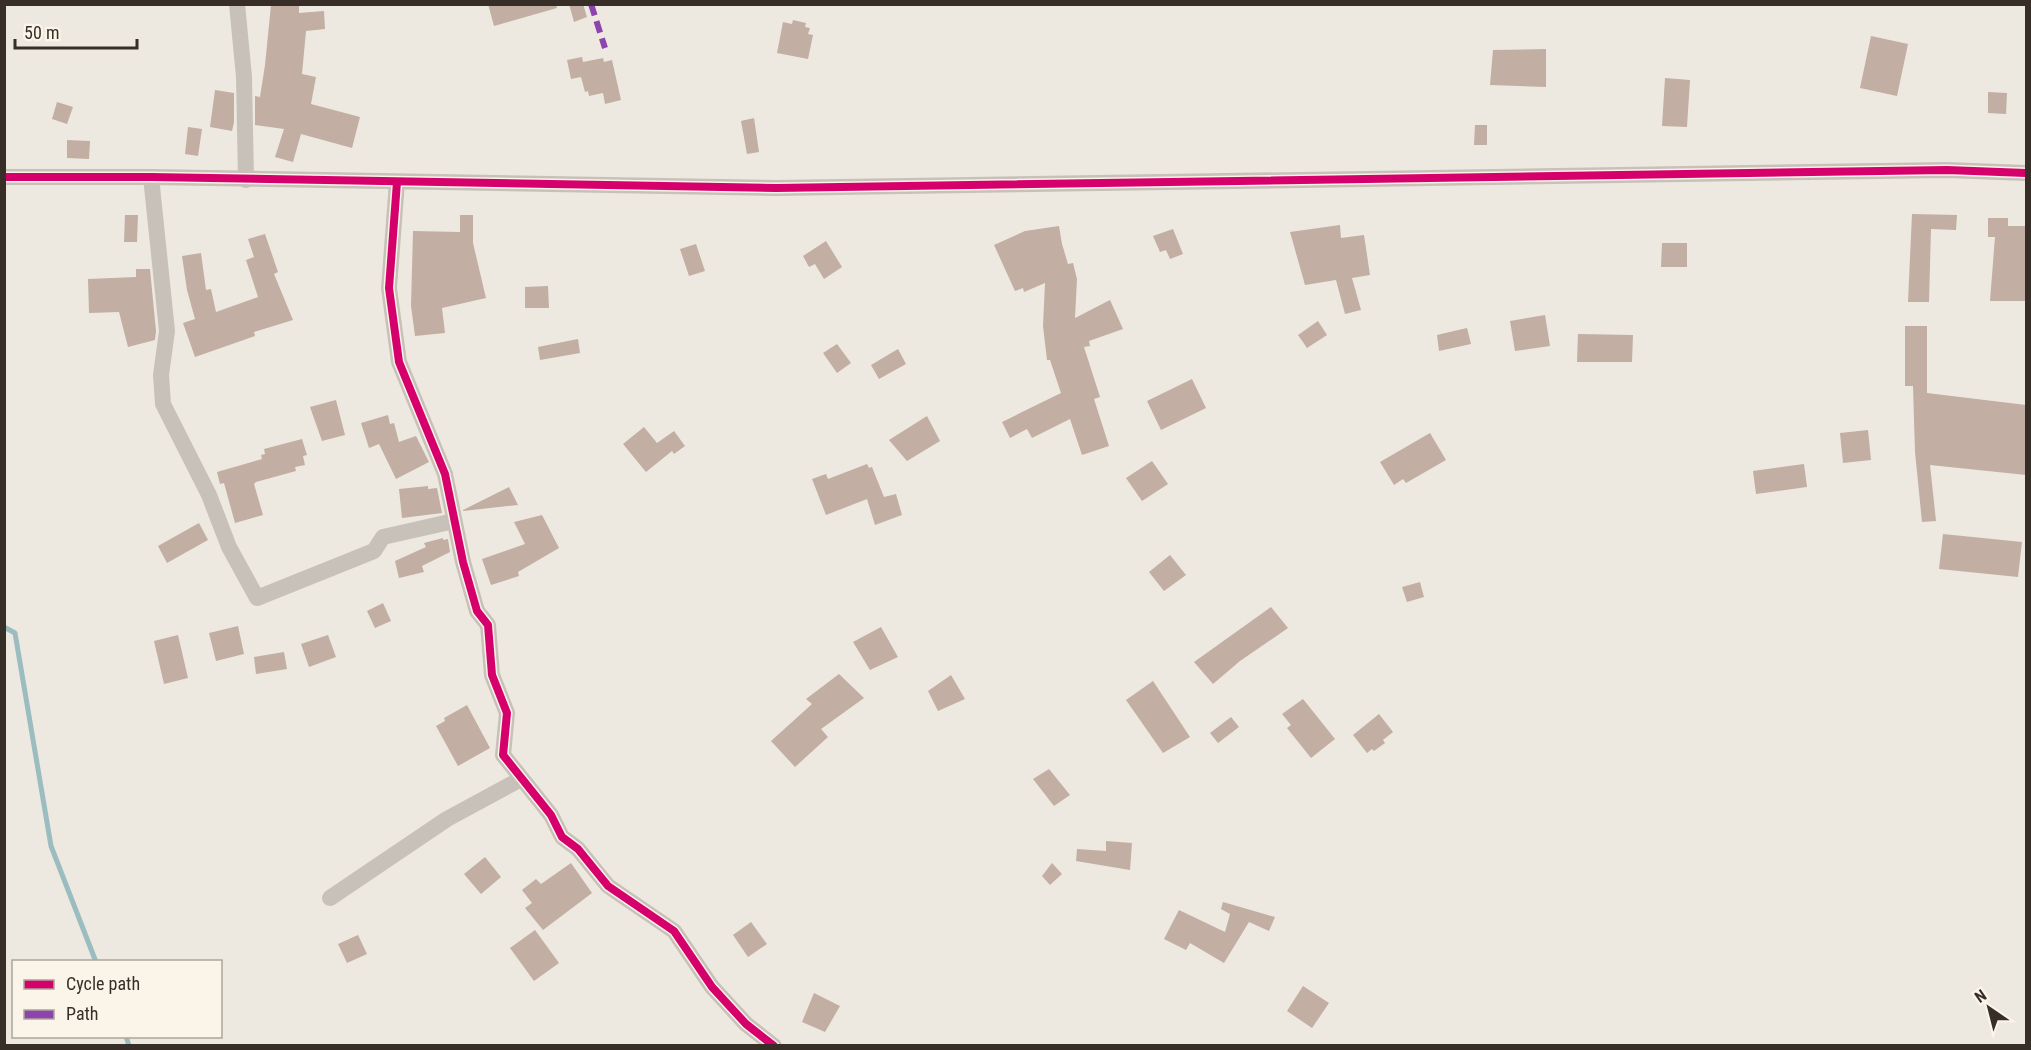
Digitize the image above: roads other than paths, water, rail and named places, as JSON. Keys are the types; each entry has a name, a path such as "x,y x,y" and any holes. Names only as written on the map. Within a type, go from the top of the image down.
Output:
{"street":[{"path":"237,4 244,77 246,180"},
{"path":"4,177 151,177 776,188 1947,170 2026,173"},
{"path":"151,177 167,330 161,375 163,404 209,495 229,547 257,598 374,551 384,537 454,521"},
{"path":"397,182 389,288 399,362 445,474 463,562 477,611 488,625 492,675 507,713 503,755 551,815 562,837 578,849 608,886 674,931 712,987 746,1024 774,1046"},
{"path":"330,898 447,819 521,779"}],"waterway":[{"path":"4,627 15,633 51,846 95,960"},
{"path":"127,1038 129,1046"}]}
